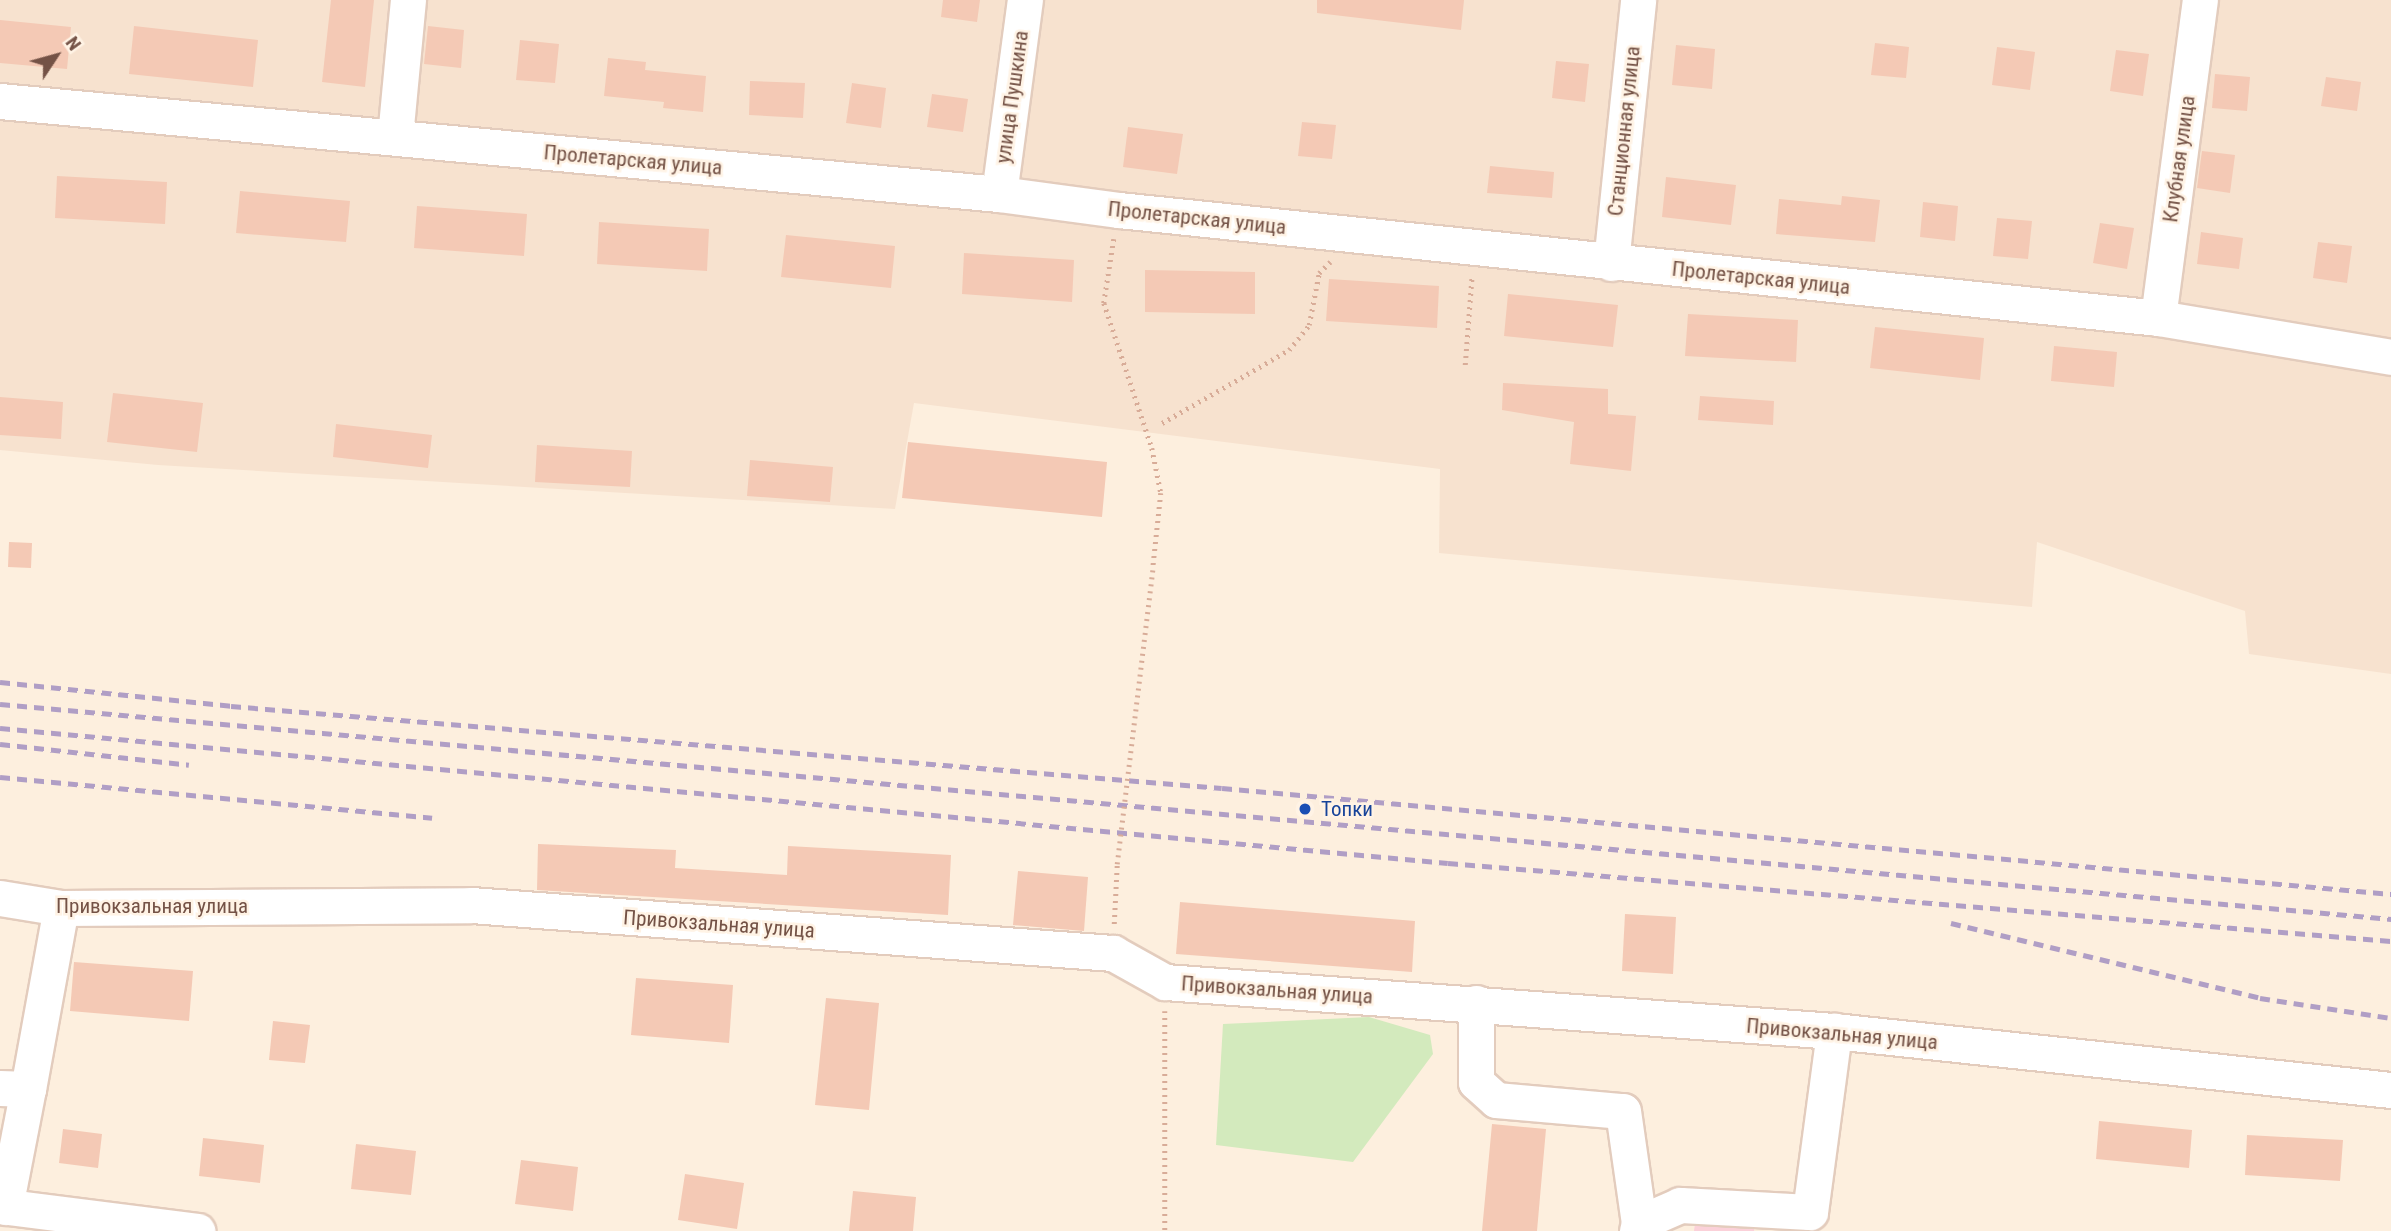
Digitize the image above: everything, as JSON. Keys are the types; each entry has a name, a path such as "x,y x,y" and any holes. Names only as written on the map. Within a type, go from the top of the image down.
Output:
{"street":[{"path":"394,137 408,0"},
{"name":"улица Пушкина","path":"999,194 1025,0"},
{"name":"Станционная улица","path":"1611,263 1638,0"},
{"name":"Клубная улица","path":"2158,317 2200,0"},
{"name":"Пролетарская улица","path":"0,101 999,194 1119,210 1611,263 2158,317 2391,356"},
{"name":"Привокзальная улица","path":"0,898 61,908 471,905 1113,953 1165,982 1834,1031 2391,1090"},
{"path":"61,908 14,1088 3,1206 197,1231"},
{"path":"1476,1003 1475,1082 1496,1100 1623,1111 1638,1227 1680,1205 1810,1212 1834,1031"}],"path":[{"path":"1113,953 1117,864 1161,493 1152,448 1104,303 1119,210"},
{"path":"1162,423 1289,350 1309,325 1319,272 1359,236"},
{"path":"1465,365 1474,248"},
{"path":"1165,982 1165,1231"}],"shaded area":[{"path":"0,0 2391,0 2391,674 2249,654 2245,611 2037,542 2032,607 1439,553 1440,469 914,403 895,509 158,465 0,450"},
{"path":"1696,1216 1755,1223 1754,1231 1694,1231"}],"green space":[{"path":"1369,1017 1430,1035 1433,1054 1353,1162 1216,1145 1223,1024"}],"building":[{"path":"331,0 374,0 365,87 322,82"},
{"path":"943,0 980,0 977,22 941,17"},
{"path":"1317,0 1464,0 1461,30 1317,13"},
{"path":"0,20 71,27 67,69 0,63"},
{"path":"134,26 258,40 253,87 129,74"},
{"path":"428,26 464,30 461,68 424,64"},
{"path":"520,40 559,44 555,83 516,80"},
{"path":"1875,43 1909,47 1906,78 1871,75"},
{"path":"1676,45 1715,49 1712,89 1672,85"},
{"path":"1997,47 2035,52 2030,90 1992,85"},
{"path":"2116,50 2149,54 2143,96 2110,91"},
{"path":"608,58 646,62 645,70 706,76 703,112 663,108 664,102 604,96"},
{"path":"1556,61 1589,64 1585,102 1552,98"},
{"path":"2215,74 2250,77 2247,111 2212,108"},
{"path":"2326,77 2361,82 2357,111 2321,106"},
{"path":"750,81 805,83 803,118 749,115"},
{"path":"852,83 886,88 881,128 846,123"},
{"path":"932,94 968,99 963,132 927,127"},
{"path":"1302,122 1336,125 1332,159 1298,156"},
{"path":"1128,127 1183,134 1177,174 1123,167"},
{"path":"2202,151 2235,155 2230,193 2197,188"},
{"path":"1490,166 1554,172 1552,198 1487,193"},
{"path":"57,176 167,182 165,224 55,218"},
{"path":"1666,177 1736,185 1731,225 1662,217"},
{"path":"240,191 350,201 346,242 236,233"},
{"path":"1842,196 1880,200 1875,242 1776,234 1779,199 1841,205"},
{"path":"1923,202 1958,206 1955,241 1920,237"},
{"path":"417,206 527,214 524,256 414,248"},
{"path":"1997,218 2032,221 2028,259 1993,256"},
{"path":"599,222 709,229 707,271 597,264"},
{"path":"2100,223 2134,228 2127,269 2093,263"},
{"path":"2201,232 2243,238 2239,269 2197,264"},
{"path":"786,235 895,246 891,288 781,277"},
{"path":"2318,242 2352,246 2347,283 2313,278"},
{"path":"964,253 1074,260 1072,302 962,294"},
{"path":"1145,270 1255,272 1255,314 1145,312"},
{"path":"1329,279 1439,286 1437,328 1326,321"},
{"path":"1508,294 1618,305 1613,347 1504,336"},
{"path":"1688,314 1798,320 1796,362 1685,356"},
{"path":"1875,327 1984,338 1980,380 1870,368"},
{"path":"2054,346 2117,352 2114,387 2051,381"},
{"path":"1503,383 1608,389 1608,414 1636,416 1631,471 1570,464 1574,422 1502,410"},
{"path":"113,393 203,403 197,452 107,442"},
{"path":"1700,396 1774,401 1773,425 1698,420"},
{"path":"0,397 63,402 61,439 0,435"},
{"path":"336,424 432,435 428,468 333,457"},
{"path":"908,442 1107,462 1102,517 902,498"},
{"path":"537,445 632,451 630,487 535,482"},
{"path":"750,460 833,467 830,502 747,496"},
{"path":"9,542 32,543 31,568 8,567"},
{"path":"538,844 676,850 675,868 787,875 788,846 951,855 948,915 537,890"},
{"path":"1018,871 1088,877 1084,931 1013,925"},
{"path":"1180,902 1415,921 1412,972 1176,954"},
{"path":"1625,914 1676,917 1673,974 1622,971"},
{"path":"74,962 193,971 189,1021 70,1011"},
{"path":"636,978 733,985 729,1043 631,1035"},
{"path":"826,998 879,1003 869,1110 815,1105"},
{"path":"273,1021 310,1025 305,1063 269,1060"},
{"path":"2099,1121 2192,1130 2189,1168 2096,1159"},
{"path":"1492,1124 1546,1129 1537,1231 1482,1231"},
{"path":"63,1129 102,1134 98,1168 59,1163"},
{"path":"2247,1135 2343,1140 2340,1181 2245,1175"},
{"path":"203,1138 264,1145 260,1183 199,1176"},
{"path":"356,1144 416,1151 411,1195 351,1189"},
{"path":"521,1160 578,1167 573,1211 515,1204"},
{"path":"685,1174 744,1183 737,1229 678,1220"},
{"path":"853,1191 916,1197 913,1231 849,1231"}],"railway":[{"path":"0,682 231,706 1222,788 2391,894"},
{"path":"0,704 2391,919"},
{"path":"0,728 1448,863 2391,941"},
{"path":"0,744 189,765"},
{"path":"0,777 432,818"},
{"path":"1951,923 2260,998 2391,1018"}],"place":[{"name":"Топки","path":"1305,809"}]}
